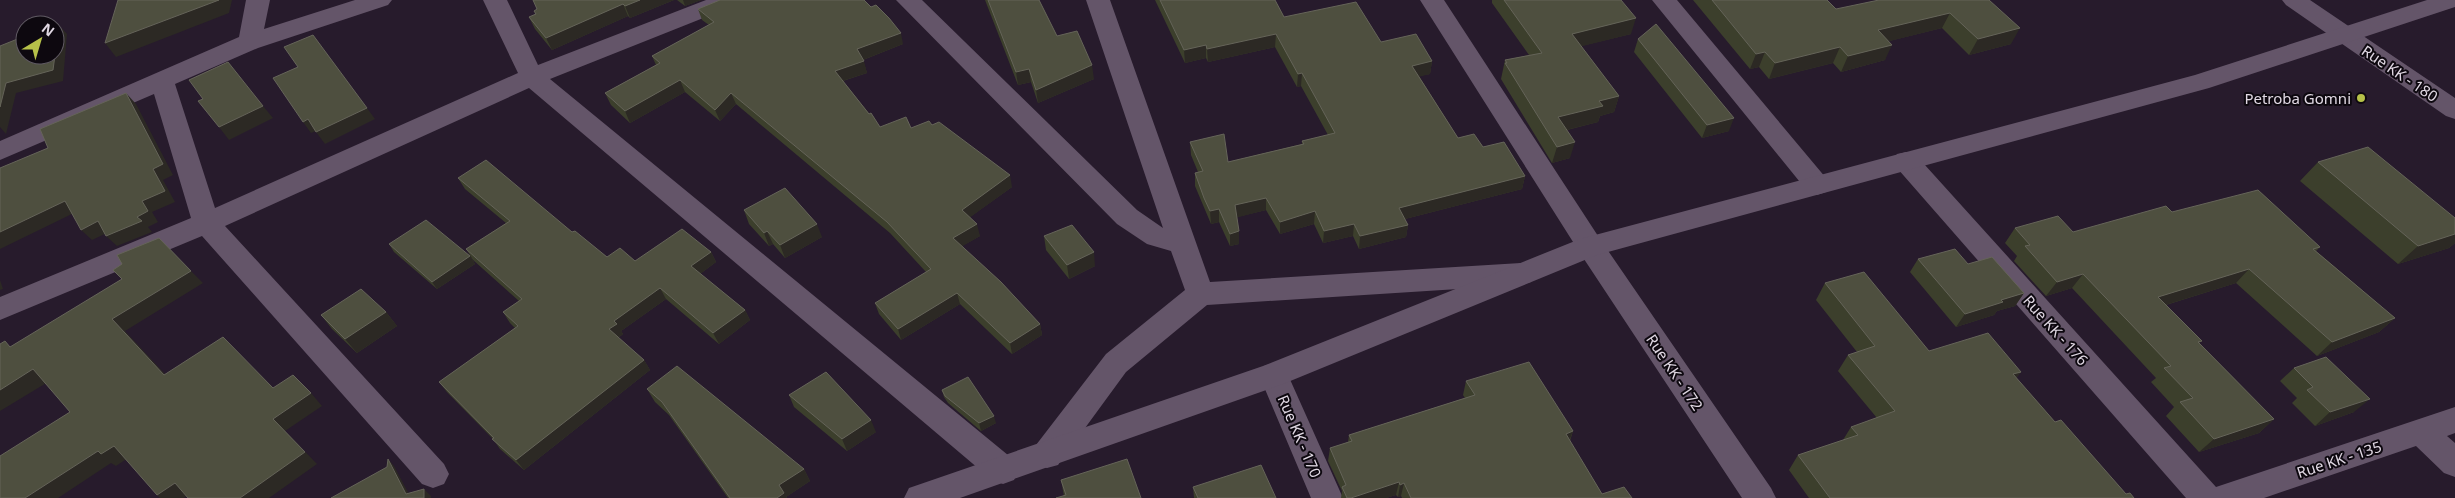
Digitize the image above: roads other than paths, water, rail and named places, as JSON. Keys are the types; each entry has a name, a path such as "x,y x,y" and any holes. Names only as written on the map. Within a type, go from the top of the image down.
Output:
{"street":[{"path":"250,42 258,0"},
{"path":"0,151 250,42 380,0"},
{"path":"495,0 532,77 1003,470"},
{"path":"0,309 206,223 532,77 728,0"},
{"path":"908,0 1127,217 1157,237 1183,244"},
{"path":"1098,0 1200,294"},
{"name":"Rue KK - 172","path":"1432,0 1590,246 1760,498"},
{"path":"1664,0 1817,185"},
{"name":"Rue KK - 180","path":"2294,0 2455,110"},
{"path":"926,497 1274,375 1590,246 2200,82 2346,36 2451,0"},
{"path":"162,81 206,223 433,474"},
{"name":"Rue KK - 176","path":"1906,161 2206,498"},
{"path":"1047,455 1116,363 1200,294 1521,274"},
{"name":"Rue KK - 170","path":"1274,375 1327,498"},
{"name":"Rue KK - 135","path":"2224,498 2455,420"},
{"path":"2422,432 2455,463"}],"place":[{"name":"Petroba Gomni","path":"2361,98"}]}
